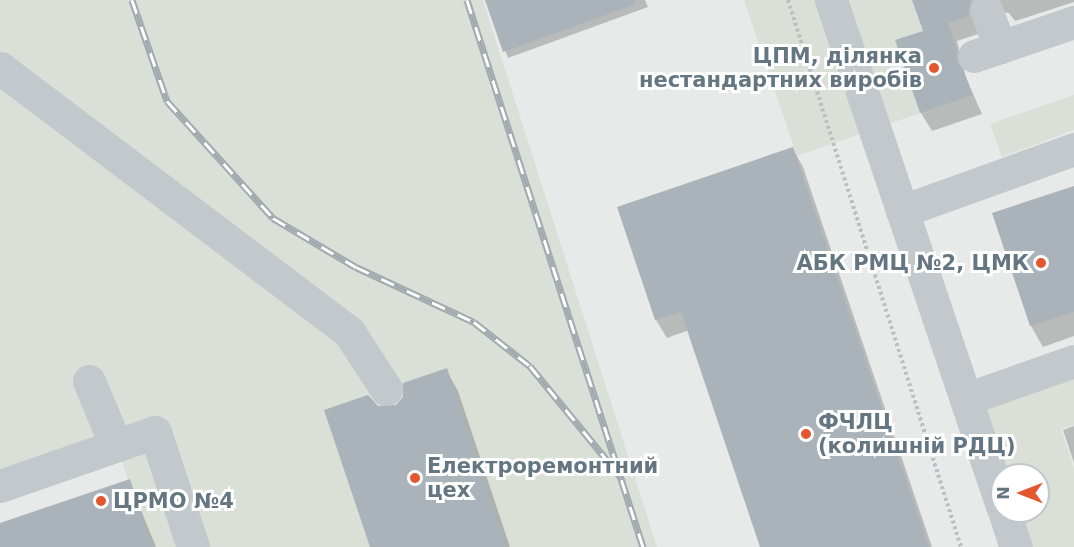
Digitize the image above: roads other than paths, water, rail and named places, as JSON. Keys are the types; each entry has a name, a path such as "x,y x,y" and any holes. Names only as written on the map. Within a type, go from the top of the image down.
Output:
{"lane":[{"path":"831,0 990,470"},
{"path":"986,10 987,52 1074,22"},
{"path":"0,68 349,332 386,389"},
{"path":"902,211 1074,149"},
{"path":"966,399 1074,361"},
{"path":"89,381 116,446"},
{"path":"0,486 155,432 193,547"},
{"path":"1008,523 1016,547"}],"railway":[{"path":"132,0 167,101 273,218 356,267 474,322 530,366 621,477"},
{"path":"467,0 643,547"}],"place":[{"name":"ЦПМ, ділянка нестандартних виробів","path":"934,68"},
{"name":"АБК РМЦ №2, ЦМК","path":"1041,263"},
{"name":"ФЧЛЦ (колишній РДЦ)","path":"806,434"},
{"name":"Електроремонтний цех","path":"415,478"},
{"name":"ЦРМО №4","path":"101,501"}]}
